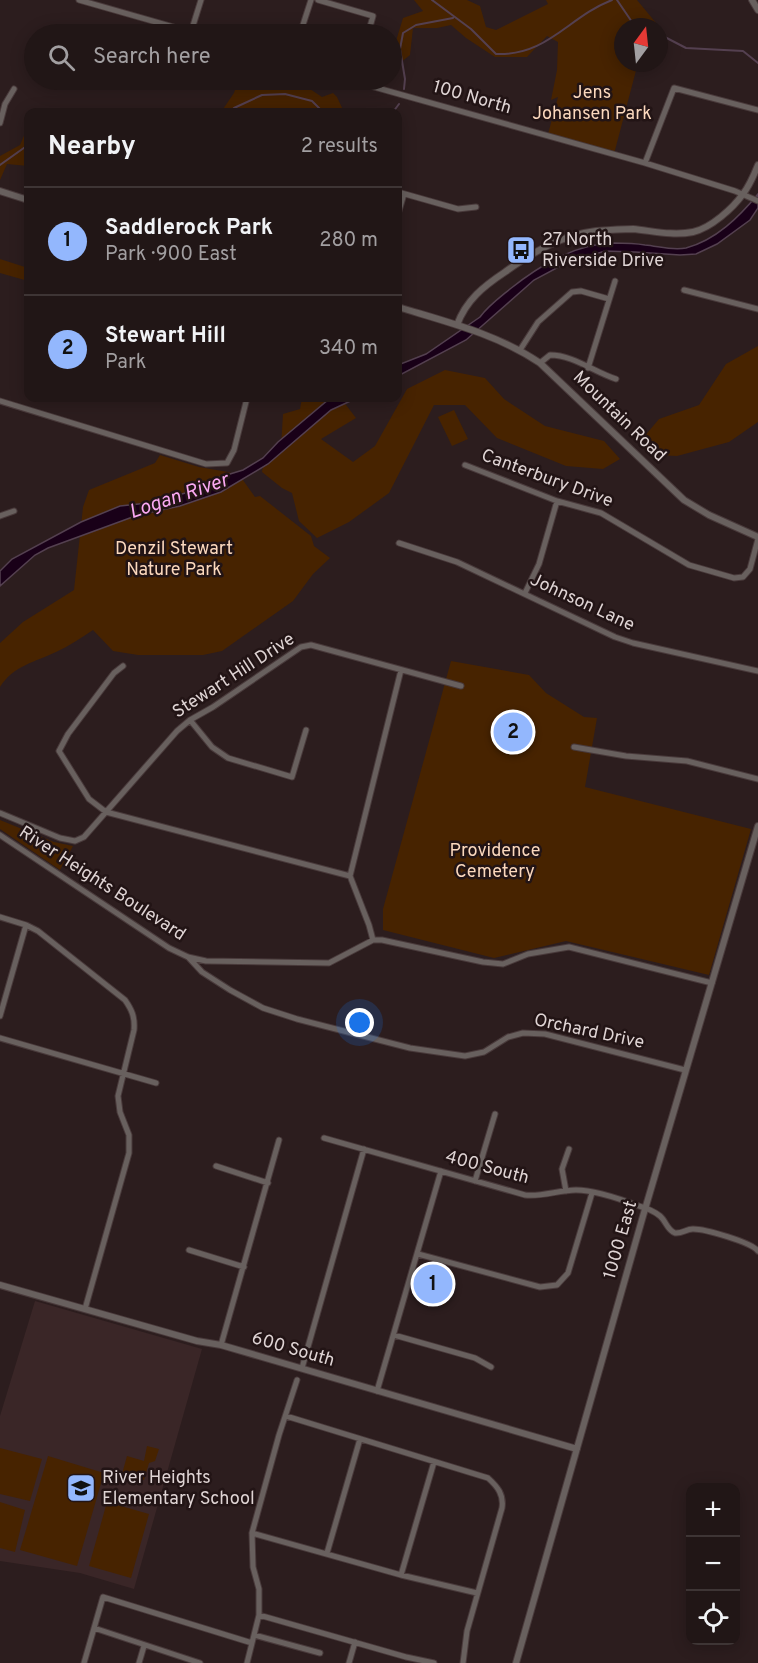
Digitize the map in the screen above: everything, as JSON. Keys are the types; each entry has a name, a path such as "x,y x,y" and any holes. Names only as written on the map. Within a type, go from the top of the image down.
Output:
{"street":[{"path":"79,0 163,24"},
{"path":"196,24 201,0"},
{"path":"303,24 310,0"},
{"path":"318,0 373,16 371,24"},
{"path":"752,0 758,10"},
{"path":"645,163 674,88 758,110"},
{"path":"0,123 5,104 14,89"},
{"name":"100 North","path":"388,90 645,163 755,199"},
{"path":"457,325 462,312 472,298 530,254 549,244 594,232 630,229 660,232 695,231 716,220 743,194 758,165"},
{"path":"0,191 24,199"},
{"path":"402,194 458,209 476,207"},
{"path":"588,368 615,281"},
{"path":"684,290 758,309"},
{"path":"520,350 538,322 572,292 581,291 609,299"},
{"name":"Mountain Road","path":"402,308 490,335 520,350 540,363 684,500 709,515 758,538"},
{"path":"540,363 550,355 561,355 616,379"},
{"path":"0,401 206,464 227,463 234,450 246,402"},
{"name":"Canterbury Drive","path":"465,465 557,501 601,513 689,565 734,578 743,576 750,569 758,538"},
{"path":"525,593 543,554 557,501"},
{"path":"0,516 14,511"},
{"name":"Johnson Lane","path":"399,543 457,562 615,637 758,671"},
{"name":"Stewart Hill Drive","path":"0,813 60,838 75,841 84,837 177,731 190,720 301,647 311,645 461,686"},
{"path":"123,666 114,674 68,734 59,752 89,799 106,812 350,876"},
{"path":"402,670 350,876 369,925 372,940 382,940 483,962 503,964 528,954 569,947 712,983"},
{"path":"190,720 212,747 228,758 292,777 306,730"},
{"path":"574,747 626,756 687,761 758,779"},
{"name":"1000 East","path":"516,1663 645,1208 758,826"},
{"name":"River Heights Boulevard","path":"0,835 169,948 188,957 206,961 329,963 372,940"},
{"path":"0,917 38,931 125,1000 135,1019 118,1096 120,1112 129,1135 129,1153 85,1309"},
{"path":"0,1016 26,925"},
{"name":"Orchard Drive","path":"188,957 202,972 263,1008 410,1048 465,1056 484,1052 508,1037 523,1033 545,1034 685,1070"},
{"path":"0,1038 156,1083"},
{"path":"475,1180 495,1114"},
{"name":"400 South","path":"324,1138 535,1196 578,1190 645,1208"},
{"path":"221,1345 279,1140"},
{"path":"302,1368 364,1149"},
{"path":"566,1191 562,1169 569,1149"},
{"path":"216,1167 267,1183"},
{"path":"377,1391 441,1171"},
{"path":"418,1254 540,1287 557,1285 568,1273 592,1193"},
{"path":"645,1208 659,1215 674,1232 695,1229 748,1243 758,1251"},
{"path":"189,1250 244,1267"},
{"name":"600 South","path":"0,1285 302,1368 577,1449"},
{"path":"394,1335 475,1358 491,1367"},
{"path":"247,1663 259,1615 259,1589 253,1567 252,1533 297,1380"},
{"path":"286,1416 488,1478 496,1485 501,1493 502,1509 466,1631 463,1663"},
{"path":"327,1553 360,1439"},
{"path":"401,1575 434,1462"},
{"path":"252,1533 401,1575 477,1593"},
{"path":"84,1663 103,1597 252,1643"},
{"path":"259,1615 355,1642 405,1660 434,1663"},
{"path":"94,1628 200,1663"},
{"path":"255,1635 320,1653"},
{"path":"350,1663 355,1642"},
{"path":"139,1663 144,1646"}],"shaded area":[{"name":"River Heights Elementary School","path":"35,1301 202,1349 134,1589 80,1573 0,1561 0,1416"}],"green space":[{"name":"Jens Johansen Park","path":"414,0 467,0 480,6 486,27 496,30 548,4 546,0 637,0 652,18 614,18 614,72 636,72 614,154 548,134 558,97 551,100 557,70 558,42 547,36 527,57 495,57 451,25 437,28 413,28 410,55 402,61 403,18 423,11"},
{"path":"235,90 312,90 322,97 333,93 342,108 224,108"},
{"path":"24,136 24,166 7,164 0,180 0,156 20,145"},
{"path":"0,259 24,267 24,280 0,273"},
{"path":"758,346 758,422 729,442 677,456 657,455 643,438 659,419 699,405 726,364"},
{"path":"445,370 485,378 504,399 545,426 604,441 620,459 603,469 566,466 497,438 465,405 434,405 389,493 349,522 317,538 299,521 292,493 262,472 264,460 281,447 283,414 300,409 301,402 344,402 356,418 321,439 353,462 375,446 400,402 402,402 407,389"},
{"path":"454,410 468,439 452,446 438,417"},
{"name":"Denzil Stewart Nature Park","path":"160,455 240,476 255,497 260,496 311,536 314,546 330,558 313,574 293,601 222,651 203,655 138,655 113,651 93,630 61,650 18,669 0,687 0,643 23,622 74,590 83,507 89,490 155,463"},
{"name":"Providence Cemetery","path":"451,661 529,675 546,693 584,717 597,718 585,787 751,829 709,975 566,941 494,958 383,930 383,909"},
{"path":"0,820 54,842 73,846 60,870 0,829"},
{"path":"426,1265 453,1272 444,1305 413,1296 422,1267"},
{"path":"147,1446 159,1449 155,1461 149,1463 144,1480 122,1474 127,1456 144,1461"},
{"path":"0,1448 42,1459 30,1501 0,1494"},
{"path":"48,1456 104,1473 77,1566 20,1550"},
{"path":"0,1502 25,1510 15,1552 0,1548"},
{"path":"107,1502 149,1514 131,1578 89,1566"}],"water":[{"path":"758,194 758,208 750,220 717,244 696,254 605,251 566,263 534,280 466,340 402,374 402,363 426,354 480,317 521,280 558,258 599,244 686,248 717,233 743,211"},
{"name":"Logan River","path":"326,402 348,402 331,410 268,464 221,492 180,506 138,515 48,548 35,555 0,586 0,571 12,559 81,522 120,506 148,503 193,491 217,478 243,470 263,458 278,442"}],"waterway":[{"path":"432,0 471,29 496,54 530,49 612,0"},
{"path":"617,0 629,18"},
{"path":"402,38 403,33 416,25 453,18"},
{"path":"668,39 686,48 743,51 758,63"},
{"path":"402,61 404,89"},
{"path":"234,108 262,95 285,94 312,101 319,108"},
{"path":"396,108 399,104"},
{"path":"0,165 24,148"}],"place":[{"name":"27 North Riverside Drive","path":"521,250"},
{"name":"Stewart Hill","path":"513,732"},
{"name":"Saddlerock Park","path":"433,1284"},
{"name":"River Heights Elementary School","path":"81,1488"}]}
